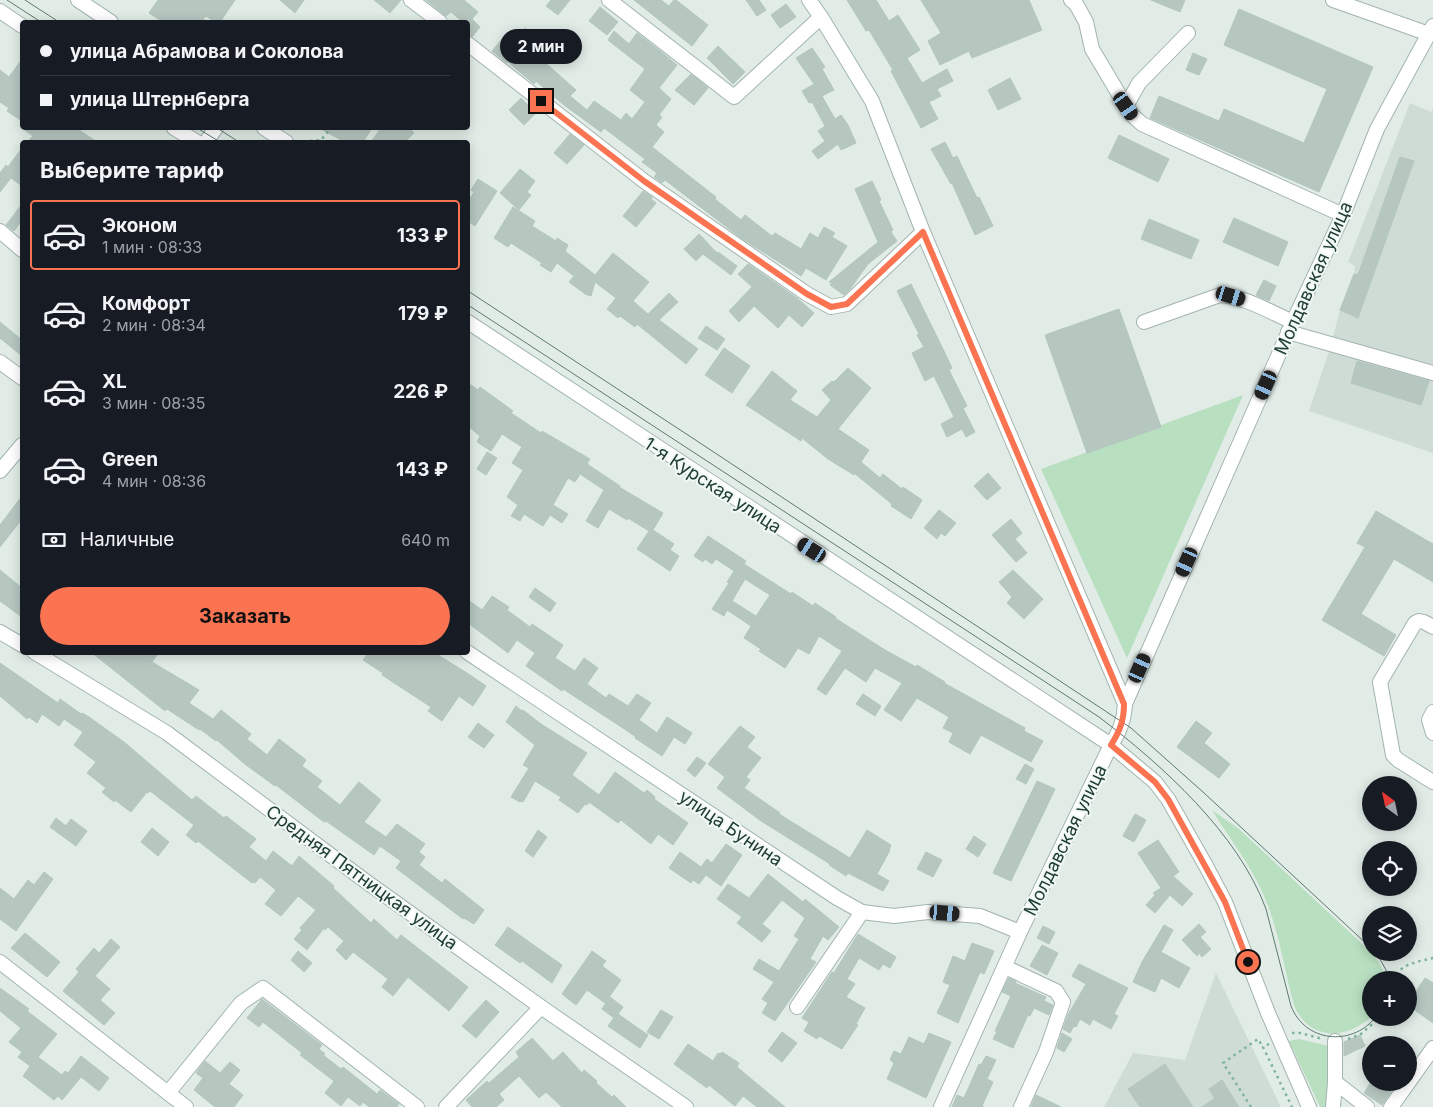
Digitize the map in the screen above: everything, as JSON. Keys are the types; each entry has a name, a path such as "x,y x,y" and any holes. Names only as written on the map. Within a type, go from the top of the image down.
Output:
{"street":[{"path":"78,0 107,20"},
{"path":"411,0 437,20"},
{"path":"609,0 734,97 822,17"},
{"path":"809,0 822,17 872,101 923,232 1124,704"},
{"path":"1071,0 1076,4 1086,22 1092,49 1126,106 1142,124 1343,216"},
{"path":"1334,0 1431,30"},
{"path":"0,11 20,25"},
{"name":"Молдавская улица","path":"941,1107 1020,932 1119,732 1124,719 1124,704 1291,327 1343,216 1377,129 1431,30"},
{"path":"1126,106 1139,83 1188,33"},
{"path":"470,46 644,181 807,294 831,307 847,304 923,232"},
{"path":"177,130 194,140"},
{"path":"267,130 283,140"},
{"path":"0,232 20,248"},
{"path":"1144,322 1220,295 1231,296 1242,299 1291,327 1433,373"},
{"name":"1-я Курская улица","path":"470,323 1111,745 1155,782 1168,799 1225,902 1279,1038 1310,1107"},
{"path":"0,362 20,377"},
{"path":"0,472 20,447"},
{"path":"1433,627 1424,622 1419,621 1415,623 1380,682 1393,755 1433,782"},
{"path":"0,632 20,644"},
{"name":"улица Бунина","path":"470,654 837,898 862,912 894,916 928,912 980,916 1020,932"},
{"name":"Средняя Пятницкая улица","path":"39,655 167,733 364,880 541,1007 686,1107"},
{"path":"1433,712 1429,720 1433,733"},
{"path":"797,1007 862,912"},
{"path":"0,962 186,1107"},
{"path":"1005,967 1056,991 1063,1002 1046,1052 1021,1107"},
{"path":"168,1093 241,1003 263,988 417,1107"},
{"path":"446,1107 541,1007"},
{"path":"1333,1107 1335,1041"},
{"path":"1392,1107 1433,1048"},
{"path":"1335,1082 1367,1107"}],"path":[{"path":"321,140 329,130"},
{"path":"1399,971 1405,965 1433,958"},
{"path":"1263,1047 1289,1034 1300,1033 1335,1041 1348,1039 1361,1034 1370,1026"},
{"path":"1251,1107 1223,1063 1258,1039 1292,1107"}],"shaded area":[{"path":"1410,103 1431,112 1433,108 1433,453 1309,411 1331,345 1340,310 1354,274 1355,266 1348,262"},
{"path":"1216,973 1281,1107 1104,1107 1133,1053 1185,1060"}],"green space":[{"path":"1243,395 1127,658 1041,469"},
{"path":"1212,810 1239,829 1362,944 1362,961 1378,961 1383,971 1362,971 1361,1025 1339,1033 1328,1033 1318,1031 1300,1017 1294,1005 1269,909 1259,885"},
{"path":"1299,1039 1329,1046 1327,1107 1320,1107 1289,1041"}],"building":[{"path":"158,0 235,0 221,20 212,20 206,16 203,20 160,20 149,13"},
{"path":"280,0 304,0 295,13"},
{"path":"374,0 401,0 390,13"},
{"path":"426,0 464,0 478,12 472,19 480,27 472,37 470,36 470,20 461,20 451,12 446,16"},
{"path":"551,0 570,0 558,15 546,6"},
{"path":"634,0 661,0 669,6 676,0 708,25 692,46"},
{"path":"746,0 759,0 766,10 757,16"},
{"path":"847,0 876,0 889,21 898,15 920,50 907,58 922,83 947,69 953,81 937,89 941,96 929,102 938,119 921,128 891,71 893,70 869,30 866,31"},
{"path":"921,0 1029,0 1042,30 972,58 969,51 940,65 928,41 941,33"},
{"path":"1151,0 1185,0 1180,12"},
{"path":"786,4 796,17 780,28 771,15"},
{"path":"600,7 618,22 607,35 589,21"},
{"path":"1239,9 1373,67 1319,192 1150,118 1159,96 1219,121 1224,109 1304,143 1327,89 1224,45"},
{"path":"525,28 541,43 533,52 576,90 570,96 587,110 594,101 621,120 626,113 632,119 645,102 630,90 645,69 608,40 614,31 629,44 637,33 677,65 659,88 671,99 659,115 662,117 656,125 664,132 652,147 716,197 715,199 741,220 745,215 772,236 775,233 801,249 810,233 818,238 824,227 835,233 832,237 847,246 826,280 806,268 801,276 741,238 665,180 662,183 654,177 657,173 642,162 645,159 604,128 601,132 564,105 536,81 534,84 492,51 503,38 511,45"},
{"path":"718,46 745,72 733,84 707,58"},
{"path":"812,48 825,67 822,69 834,90 822,96 835,119 841,115 856,143 841,150 838,144 818,159 812,151 825,141 818,131 825,126 812,102 809,103 802,91 814,84 796,58"},
{"path":"1193,53 1207,59 1199,75 1186,70"},
{"path":"20,62 20,120 7,111 9,108 0,102 0,70 9,77"},
{"path":"691,74 708,88 694,105 675,90"},
{"path":"1010,78 1021,99 998,110 988,90"},
{"path":"521,98 536,113 524,125 509,110"},
{"path":"25,130 79,130 94,140 29,140 33,136"},
{"path":"323,130 371,130 364,140 341,140"},
{"path":"380,130 411,130 414,133 407,140 372,140"},
{"path":"570,134 584,145 567,164 554,153"},
{"path":"1119,135 1169,159 1158,182 1108,158"},
{"path":"945,142 953,158 957,156 993,226 975,235 952,183 931,149"},
{"path":"20,151 20,185 11,178 0,192 0,173 6,165 8,167"},
{"path":"1400,157 1414,161 1358,318 1340,310 1354,274 1358,275"},
{"path":"520,169 535,181 527,192 531,195 519,210 500,193"},
{"path":"478,179 497,191 475,226 470,222 470,199 474,192 471,190"},
{"path":"872,181 893,230 891,232 897,241 868,264 844,295 830,285 832,283 829,282 878,242 855,189"},
{"path":"643,191 652,197 651,199 656,203 636,227 623,216"},
{"path":"20,207 20,223 14,231 6,225"},
{"path":"513,207 535,221 532,226 556,241 557,238 568,245 565,251 595,275 613,253 649,282 633,301 648,314 669,293 678,302 659,320 698,349 686,364 637,324 635,327 620,316 618,318 607,309 616,298 595,282 591,296 585,294 569,282 574,276 557,263 551,272 540,265 542,263 511,243 508,247 494,238"},
{"path":"1234,218 1288,242 1278,266 1223,242"},
{"path":"1149,219 1199,240 1191,259 1141,239"},
{"path":"699,234 717,253 737,266 731,275 703,254 696,261 684,249"},
{"path":"748,264 797,298 814,313 802,327 789,315 778,328 754,306 739,322 729,311 752,287 738,274"},
{"path":"1264,280 1276,286 1269,301 1256,295"},
{"path":"911,284 952,368 949,370 967,406 963,408 975,432 966,437 962,429 947,437 941,424 954,417 934,376 925,381 912,353 924,347 897,291"},
{"path":"1119,309 1161,427 1087,453 1045,335"},
{"path":"0,322 20,338 20,354 0,338"},
{"path":"706,326 725,339 717,350 698,338"},
{"path":"724,348 750,366 732,393 705,375"},
{"path":"1357,361 1429,381 1421,405 1351,383"},
{"path":"848,368 871,388 838,429 869,450 861,462 880,478 883,474 902,489 903,487 922,500 911,519 891,506 892,504 854,473 854,475 828,459 802,438 801,441 746,405 772,371 797,391 790,400 817,417 831,400 822,390 832,381 834,382"},
{"path":"470,384 478,390 480,387 513,411 511,413 541,433 542,431 590,459 587,464 619,487 663,513 653,530 674,544 670,550 679,556 670,571 637,549 649,531 628,518 627,520 609,509 598,528 586,521 604,490 580,474 575,482 568,478 553,505 568,514 562,523 550,515 543,526 524,514 520,521 511,516 518,505 507,497 523,470 512,463 522,447 502,434 491,451 477,442 480,436 470,428"},
{"path":"487,452 497,458 486,475 477,469"},
{"path":"988,473 1001,488 987,500 974,486"},
{"path":"20,499 20,522 0,547 0,525"},
{"path":"939,510 956,523 945,536 941,533 937,539 924,528"},
{"path":"1376,511 1433,544 1433,582 1394,559 1361,614 1396,635 1384,656 1322,620 1365,547 1357,543"},
{"path":"1011,519 1022,533 1015,539 1027,553 1016,562 992,535"},
{"path":"708,536 746,561 744,564 791,594 792,592 813,606 815,603 885,650 916,667 917,665 944,683 1025,728 1024,731 1043,741 1031,762 981,735 970,754 949,742 953,733 943,728 949,717 917,698 901,721 884,710 902,683 875,668 866,682 845,668 826,695 817,689 842,651 819,636 809,654 798,648 785,668 759,651 761,649 744,638 751,626 727,610 724,616 712,609 729,583 727,582 734,571 716,559 712,564 705,559 703,562 694,556","holes":["745,579 770,595 756,616 732,601"]},
{"path":"0,570 20,586 20,616 0,601"},
{"path":"1013,570 1043,599 1024,619 1007,603 1012,597 999,582"},
{"path":"535,588 556,603 550,612 529,597"},
{"path":"492,596 509,607 507,610 530,627 532,624 563,645 555,658 575,671 584,658 598,668 587,684 606,698 609,694 628,706 637,694 651,703 639,720 657,733 667,717 692,733 685,744 674,737 662,756 626,730 563,689 562,691 526,666 535,653 517,640 508,653 470,624 470,601 482,610"},
{"path":"95,655 157,655 152,662 199,690 189,703 213,719 221,710 251,734 247,739 267,755 279,739 306,760 302,766 322,781 317,787 340,805 359,782 381,800 364,822 386,837 397,824 425,844 419,852 425,857 419,865 442,883 445,879 484,910 474,924 463,919 396,868 401,861 380,846 374,855 326,821 324,822 276,785 246,765 217,740 167,709 165,711"},
{"path":"367,655 438,655 486,686 473,706 459,696 442,721 428,711 431,707 382,675 383,673 363,660"},
{"path":"0,663 58,703 60,699 81,714 89,717 124,742 192,800 196,796 224,818 226,816 256,839 249,847 266,861 273,851 292,866 299,856 334,886 333,888 371,923 374,919 397,940 401,935 468,987 449,1011 408,977 393,996 382,987 388,979 353,952 346,960 336,950 344,941 328,927 325,930 324,928 307,950 294,939 302,930 300,928 316,910 298,896 281,916 265,904 276,890 260,877 255,883 252,883 198,841 196,843 186,835 194,825 150,791 147,792 131,812 115,800 114,802 102,792 106,788 87,773 96,762 74,745 83,732 64,719 59,726 42,714 37,723 29,717 27,719 0,696"},
{"path":"863,694 881,706 875,716 856,704"},
{"path":"516,706 587,753 572,775 599,795 615,772 644,793 647,790 655,797 654,799 688,823 673,845 658,834 651,844 621,820 618,823 589,802 578,813 559,800 561,797 535,781 523,802 511,797 529,768 523,765 535,745 506,722"},
{"path":"1196,721 1212,733 1204,743 1230,764 1219,778 1177,747"},
{"path":"478,723 494,735 484,748 468,737"},
{"path":"740,726 755,737 747,747 761,758 746,777 750,780 744,788 779,814 850,858 867,830 891,845 877,874 889,881 883,891 848,873 846,876 761,821 717,788 725,777 708,764"},
{"path":"697,757 706,763 695,777 687,770"},
{"path":"1025,764 1034,769 1026,784 1016,779"},
{"path":"1037,781 1055,789 1011,881 993,873"},
{"path":"1135,814 1146,820 1134,842 1123,836"},
{"path":"56,818 66,826 71,819 87,831 76,846 50,827"},
{"path":"152,828 169,842 158,856 141,842"},
{"path":"538,830 547,837 533,857 525,851"},
{"path":"974,836 986,844 978,857 966,849"},
{"path":"1158,840 1179,872 1173,876 1193,894 1182,906 1170,895 1155,913 1146,905 1155,895 1153,893 1161,888 1138,853"},
{"path":"726,844 742,855 721,886 706,875 699,884 693,880 691,883 669,868 680,852 701,867 707,859 712,863"},
{"path":"926,852 942,860 933,877 917,869"},
{"path":"44,872 53,879 16,931 0,919 0,888 14,899 28,880 34,885"},
{"path":"768,874 803,902 805,899 839,927 828,940 823,936 810,959 816,962 775,1021 762,1013 768,1003 762,999 774,982 753,969 759,959 779,971 799,939 794,936 805,918 782,900 762,924 771,931 762,942 737,923 742,917 717,899 728,884 749,898"},
{"path":"1199,924 1206,932 1200,937 1211,949 1202,957 1199,953 1197,956 1182,940"},
{"path":"1164,925 1173,930 1161,952 1190,968 1179,988 1161,978 1155,992 1133,982 1142,962"},
{"path":"1043,926 1055,932 1049,944 1037,938"},
{"path":"508,927 562,965 552,983 522,961 520,963 495,945"},
{"path":"25,933 60,962 47,977 11,948"},
{"path":"858,934 896,957 890,968 883,964 879,970 859,958 847,979 855,984 846,997 865,1008 856,1024 858,1025 842,1049 819,1036 817,1039 804,1031 809,1022 802,1018 832,972 834,973"},
{"path":"111,939 120,947 95,976 110,989 100,1000 115,1013 104,1025 63,991 79,972 76,969 94,948 99,953"},
{"path":"972,943 994,951 984,974 980,972 958,1023 937,1013 950,985 943,982 953,956 965,961"},
{"path":"1042,945 1058,953 1047,975 1030,966"},
{"path":"298,951 312,963 304,972 291,960"},
{"path":"592,951 606,961 602,966 621,980 605,1003 587,990 576,1005 562,994"},
{"path":"1079,964 1128,988 1114,1014 1118,1016 1111,1029 1093,1019 1090,1025 1080,1019 1070,1033 1063,1029 1069,1013 1086,984 1072,976"},
{"path":"1009,978 1015,983 1046,997 1044,1001 1053,1005 1049,1015 1034,1008 1030,1016 1028,1015 1013,1048 993,1039 1011,996 1002,992"},
{"path":"1425,978 1433,983 1433,1023 1417,1012 1417,990"},
{"path":"0,988 29,1009 27,1011 57,1034 38,1057 62,1075 65,1071 68,1073 81,1056 109,1078 99,1091 81,1077 62,1100 58,1096 54,1100 23,1076 30,1066 18,1057 22,1052 9,1042 21,1028 0,1011"},
{"path":"610,997 623,1007 618,1014 648,1035 640,1048 608,1026 614,1018 602,1009"},
{"path":"262,999 322,1045 319,1049 325,1054 323,1055 341,1069 343,1067 377,1094 380,1090 399,1104 397,1107 369,1107 363,1102 360,1106 348,1097 341,1106 325,1093 334,1081 300,1055 302,1053 263,1022 259,1027 247,1018"},
{"path":"486,1000 499,1012 476,1038 462,1026"},
{"path":"661,1010 673,1017 659,1039 647,1032"},
{"path":"782,1032 797,1043 782,1062 768,1051"},
{"path":"929,1033 951,1042 926,1098 887,1079 894,1063 890,1060 894,1051 901,1054 909,1037 924,1044"},
{"path":"1062,1033 1072,1039 1064,1052 1057,1048"},
{"path":"1360,1035 1362,1047 1344,1056 1344,1042"},
{"path":"532,1038 553,1061 563,1052 582,1073 584,1070 597,1081 596,1083 612,1097 614,1095 626,1107 562,1107 546,1092 539,1098 519,1076 499,1094 504,1100 496,1107 472,1107 466,1100 487,1081 489,1083 519,1057 516,1052"},
{"path":"688,1044 713,1061 718,1053 722,1052 739,1063 737,1067 785,1107 757,1107 743,1096 735,1106 709,1085 707,1088 674,1064"},
{"path":"986,1056 996,1060 987,1079 993,1082 982,1106 984,1107 952,1107 957,1095 964,1098 979,1064 981,1065"},
{"path":"205,1061 220,1073 230,1062 240,1070 229,1084 243,1095 234,1107 215,1107 194,1090 203,1078 196,1073"},
{"path":"1165,1064 1193,1107 1140,1107 1128,1089"},
{"path":"1222,1080 1239,1107 1202,1107 1215,1098 1209,1089"},
{"path":"1365,1091 1391,1091 1382,1105 1364,1093"},
{"path":"1036,1095 1061,1107 1031,1107"}],"tram line":[{"path":"7,0 38,20"},
{"path":"25,0 56,20"},
{"path":"200,130 217,140"},
{"path":"220,130 236,140"},
{"path":"470,292 1131,728 1362,940"},
{"path":"470,306 1099,717 1123,736 1196,802 1237,854 1253,881 1266,909 1291,1006 1298,1018 1317,1033 1329,1036 1342,1036 1354,1033 1366,1026"},
{"path":"1381,961 1386,971"}],"route":[{"path":"541,101 644,181 807,294 831,307 847,304 923,232 1124,704 1124,719 1111,745 1155,782 1168,799 1225,902 1248,962"}]}
